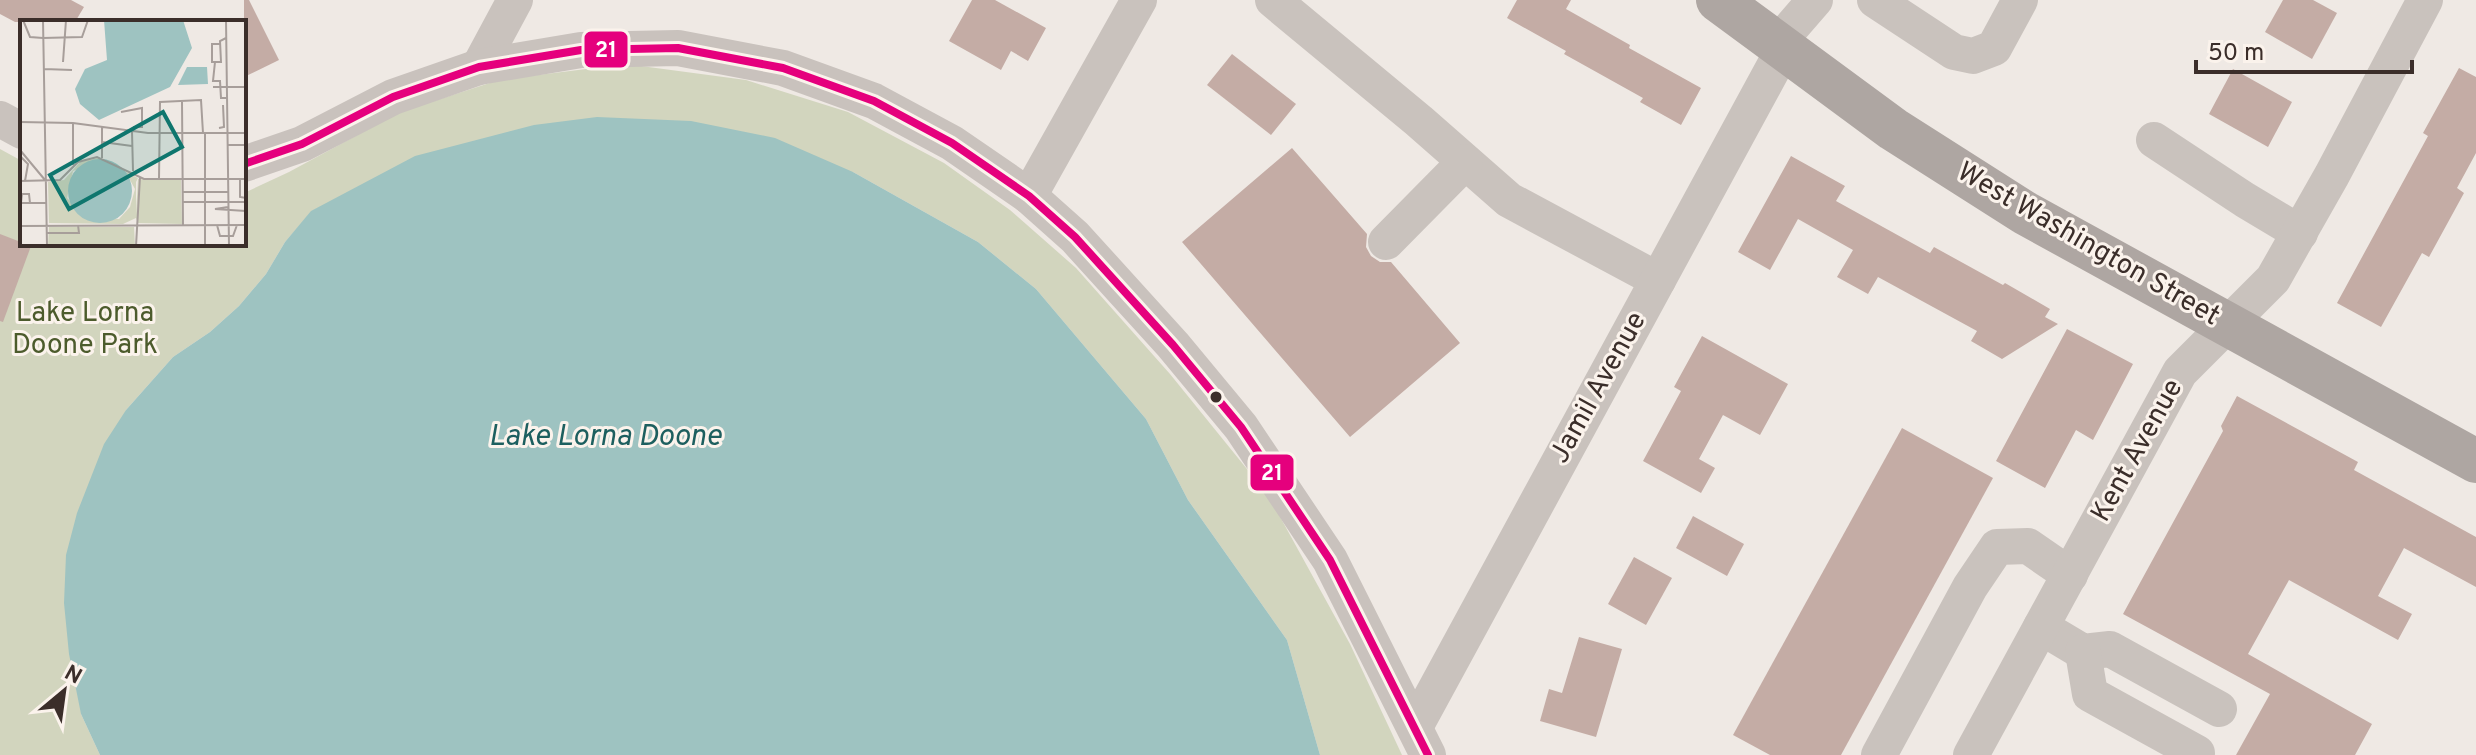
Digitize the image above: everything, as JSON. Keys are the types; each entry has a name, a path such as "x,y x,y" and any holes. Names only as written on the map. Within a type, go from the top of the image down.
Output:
{"main road":[{"name":"West Washington Street","path":"1718,0 1893,129 2025,213 2476,461"}],"street":[{"path":"479,67 515,0"},
{"path":"1029,196 1139,0"},
{"path":"1273,0 1509,200 1658,280"},
{"name":"Jamil Avenue","path":"1422,741 1780,47 1815,0"},
{"path":"1875,0 1954,52 1973,56 1994,48 2020,0"},
{"name":"Kent Avenue","path":"1978,753 2041,627 2180,372 2273,279 2425,0"},
{"path":"246,163 302,144 393,97 479,67 581,50 678,48 783,68 874,101 952,143 1029,196 1085,248 1173,345 1241,427 1330,560 1422,741"},
{"path":"0,119 20,130"},
{"path":"2154,140 2300,233"},
{"path":"1386,242 1465,162"},
{"path":"1879,755 1970,587 1997,547 2028,546 2070,575"},
{"path":"2041,627 2083,652 2110,649 2219,709"},
{"path":"2083,652 2090,694 2197,753"}],"green space":[{"name":"Lake Lorna Doone Park","path":"626,64 746,80 848,112 944,163 1010,210 1076,268 1170,374 1268,495 1350,644 1402,755 1320,755 1287,640 1188,500 1146,419 1036,289 978,242 853,172 358,188 312,211 285,242 266,274 239,306 210,332 173,357 126,410 81,714 100,755 0,755 0,149 20,160 20,246 246,246 246,192 400,112 499,80"}],"water":[{"name":"Lake Lorna Doone","path":"597,117 691,121 775,138 853,172 978,242 1036,289 1146,419 1188,500 1287,640 1320,755 100,755 81,714 69,654 64,603 66,555 77,513 104,444 126,410 173,357 210,332 239,306 311,211 415,156 534,125"}],"building":[{"path":"0,0 71,0 84,7 76,20 15,22 0,14"},
{"path":"244,0 249,0 279,60 246,76 246,20"},
{"path":"972,0 995,0 1046,28 1028,61 1011,51 1001,70 949,41"},
{"path":"1517,0 1571,0 1566,9 1701,88 1681,125 1640,102 1643,98 1507,18"},
{"path":"2283,0 2313,0 2337,13 2312,59 2265,32"},
{"path":"1232,54 1296,104 1271,135 1207,85"},
{"path":"2459,68 2476,77 2476,153 2457,188 2464,193 2429,257 2422,253 2381,327 2337,303 2428,136 2423,133"},
{"path":"2233,69 2292,102 2268,147 2209,114"},
{"path":"1292,148 1367,234 1366,247 1371,256 1380,262 1391,262 1460,343 1350,437 1182,242"},
{"path":"1791,156 1845,186 1836,201 1930,253 1934,247 2003,285 2005,283 2050,309 2045,317 2058,324 2002,359 1971,341 1977,331 1878,277 1868,294 1837,277 1853,250 1798,219 1770,270 1738,252"},
{"path":"0,234 20,242 20,246 31,246 3,322 0,321"},
{"path":"2067,329 2133,364 2093,440 2076,430 2045,488 1996,461"},
{"path":"1702,336 1788,384 1760,435 1723,415 1699,459 1715,468 1701,493 1643,461 1681,391 1674,387"},
{"path":"2237,396 2358,462 2354,470 2476,537 2476,587 2404,548 2378,596 2412,614 2398,640 2289,580 2248,654 2372,724 2355,755 2236,755 2270,694 2123,614 2223,431 2221,426"},
{"path":"1902,428 1993,478 1841,755 1770,755 1733,735"},
{"path":"1693,516 1744,544 1727,576 1676,548"},
{"path":"1634,557 1672,578 1646,625 1608,604"},
{"path":"1579,637 1622,649 1596,737 1540,721 1549,689 1562,693"}],"transit line":[{"name":"21","path":"246,163 302,144 393,97 479,67 581,50 678,48 783,68 874,101 952,143 1029,196 1075,237 1173,345 1241,427 1330,560 1428,755"}]}
